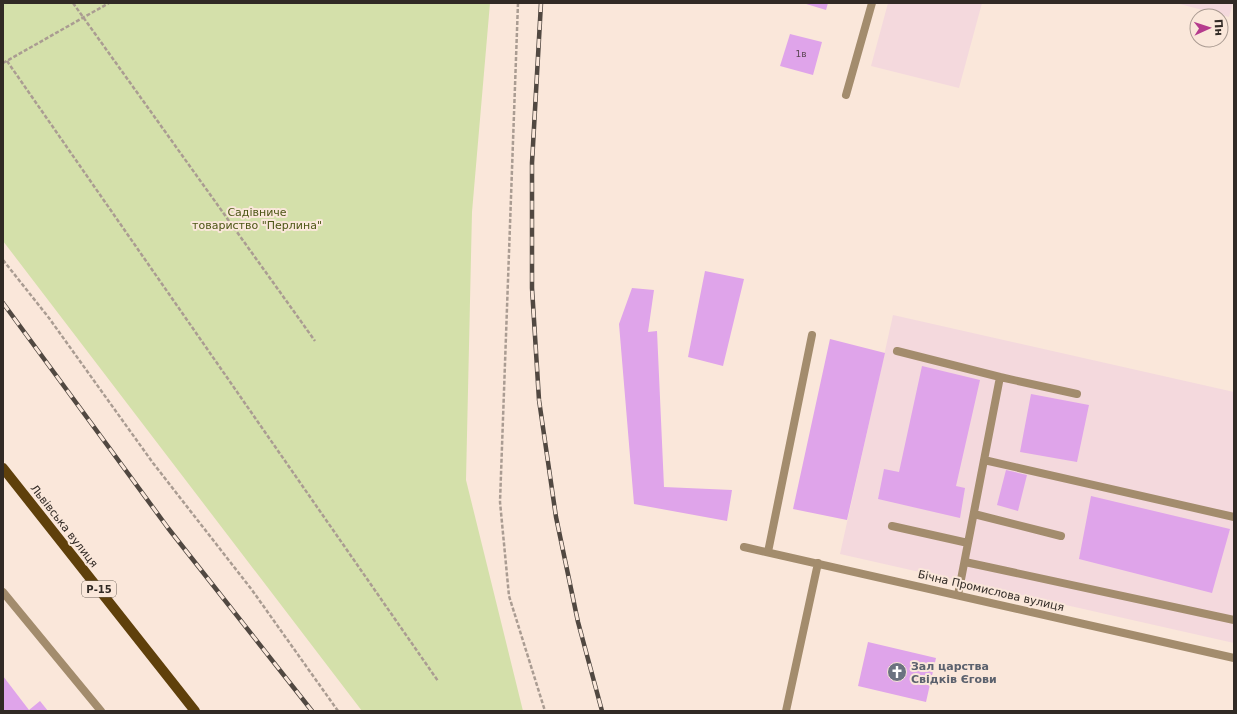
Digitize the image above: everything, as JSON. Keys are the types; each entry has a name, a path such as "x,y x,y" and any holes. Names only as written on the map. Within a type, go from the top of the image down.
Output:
{"main road":[{"name":"Львівська вулиця","path":"3,468 195,711"}],"lane":[{"path":"846,95 872,3"},
{"path":"768,552 812,334"},
{"path":"897,352 1077,394"},
{"path":"958,595 1000,377"},
{"path":"984,460 1234,517"},
{"path":"974,514 1062,536"},
{"path":"892,526 968,543"},
{"name":"Бічна Промислова вулиця","path":"744,546 1234,658"},
{"path":"965,562 1234,620"},
{"path":"786,711 818,563"},
{"path":"4,594 101,711"}],"path":[{"path":"72,3 314,341"},
{"path":"3,63 109,3"},
{"path":"518,3 500,502 509,596 545,711"},
{"path":"7,61 438,681"},
{"path":"3,260 49,318 153,463 252,590 338,711"}],"shaded area":[{"path":"888,3 982,3 959,88 871,66"},
{"path":"1176,3 1233,3 1229,17 1229,8 1195,8"},
{"path":"893,315 1234,392 1234,643 840,554"}],"green space":[{"name":"Садівниче товариство \"Перлина\"","path":"3,3 490,3 472,212 466,480 523,711 362,711 3,241"}],"building":[{"path":"803,3 828,3 826,10"},
{"path":"790,34 822,42 813,75 780,66"},
{"path":"705,271 744,279 723,366 688,357"},
{"path":"632,288 654,290 648,332 657,331 664,487 732,490 727,521 634,504 619,324"},
{"path":"830,339 885,353 847,520 793,509"},
{"path":"922,366 980,380 956,486 965,488 960,518 878,499 884,469 899,472"},
{"path":"1031,394 1089,405 1077,462 1020,452"},
{"path":"1006,470 1027,475 1018,511 997,505"},
{"path":"1091,496 1230,529 1212,593 1079,559"},
{"name":"Зал царства Свідків Єгови","path":"868,642 936,658 926,702 858,686"},
{"path":"3,676 29,710 40,701 48,711 3,711"}],"railway":[{"path":"541,3 532,163 532,288 539,400 556,517 578,622 602,711"},
{"path":"3,303 168,528 312,711"}],"place":[{"name":"Зал царства Свідків Єгови","path":"897,672"}]}
